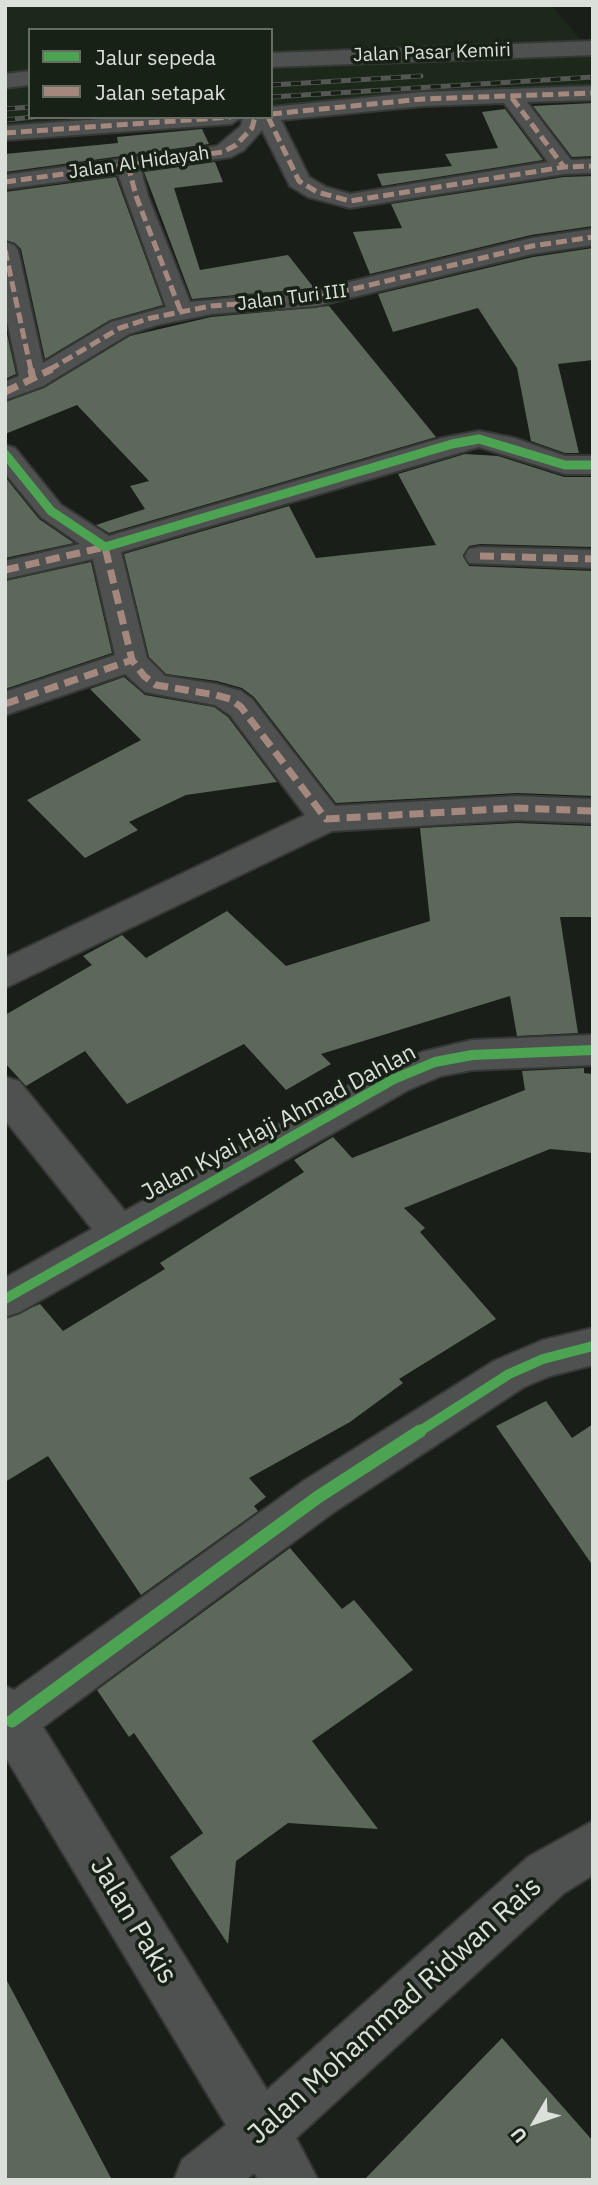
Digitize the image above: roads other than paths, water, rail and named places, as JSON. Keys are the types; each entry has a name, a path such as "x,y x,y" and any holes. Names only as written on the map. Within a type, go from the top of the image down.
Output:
{"street":[{"name":"Jalan Pasar Kemiri","path":"273,60 593,48"},
{"path":"5,81 28,78"},
{"path":"273,116 424,100 593,93"},
{"path":"512,98 564,167"},
{"path":"5,134 204,119"},
{"name":"Jalan Al Hidayah","path":"5,182 223,152 236,145 252,128 255,119"},
{"path":"271,119 299,181 317,192 351,201 564,167 593,166"},
{"path":"128,165 136,196 181,312"},
{"name":"Jalan Turi III","path":"5,391 33,380 120,328 181,312 211,306 316,298 532,246 593,238"},
{"path":"5,250 33,380"},
{"path":"5,570 105,547 453,444 479,439 579,465"},
{"path":"5,454 51,511 105,547 132,660 156,685 230,699 241,708 326,818"},
{"path":"480,556 593,559"},
{"path":"5,704 132,660"},
{"path":"5,974 326,818 517,808 593,811"},
{"name":"Jalan Kyai Haji Ahmad Dahlan","path":"5,1299 394,1079 435,1062 515,1051 593,1051"},
{"path":"5,1092 119,1233"},
{"path":"9,1715 329,1490 509,1374 543,1359 593,1346"},
{"name":"Jalan Pakis","path":"9,1715 290,2180"},
{"name":"Jalan Mohammad Ridwan Rais","path":"202,2180 261,2132 547,1875 593,1846"}],"railway":[{"path":"273,85 421,76"},
{"path":"273,97 593,77"},
{"path":"5,109 28,107"},
{"path":"5,120 28,118"}]}
